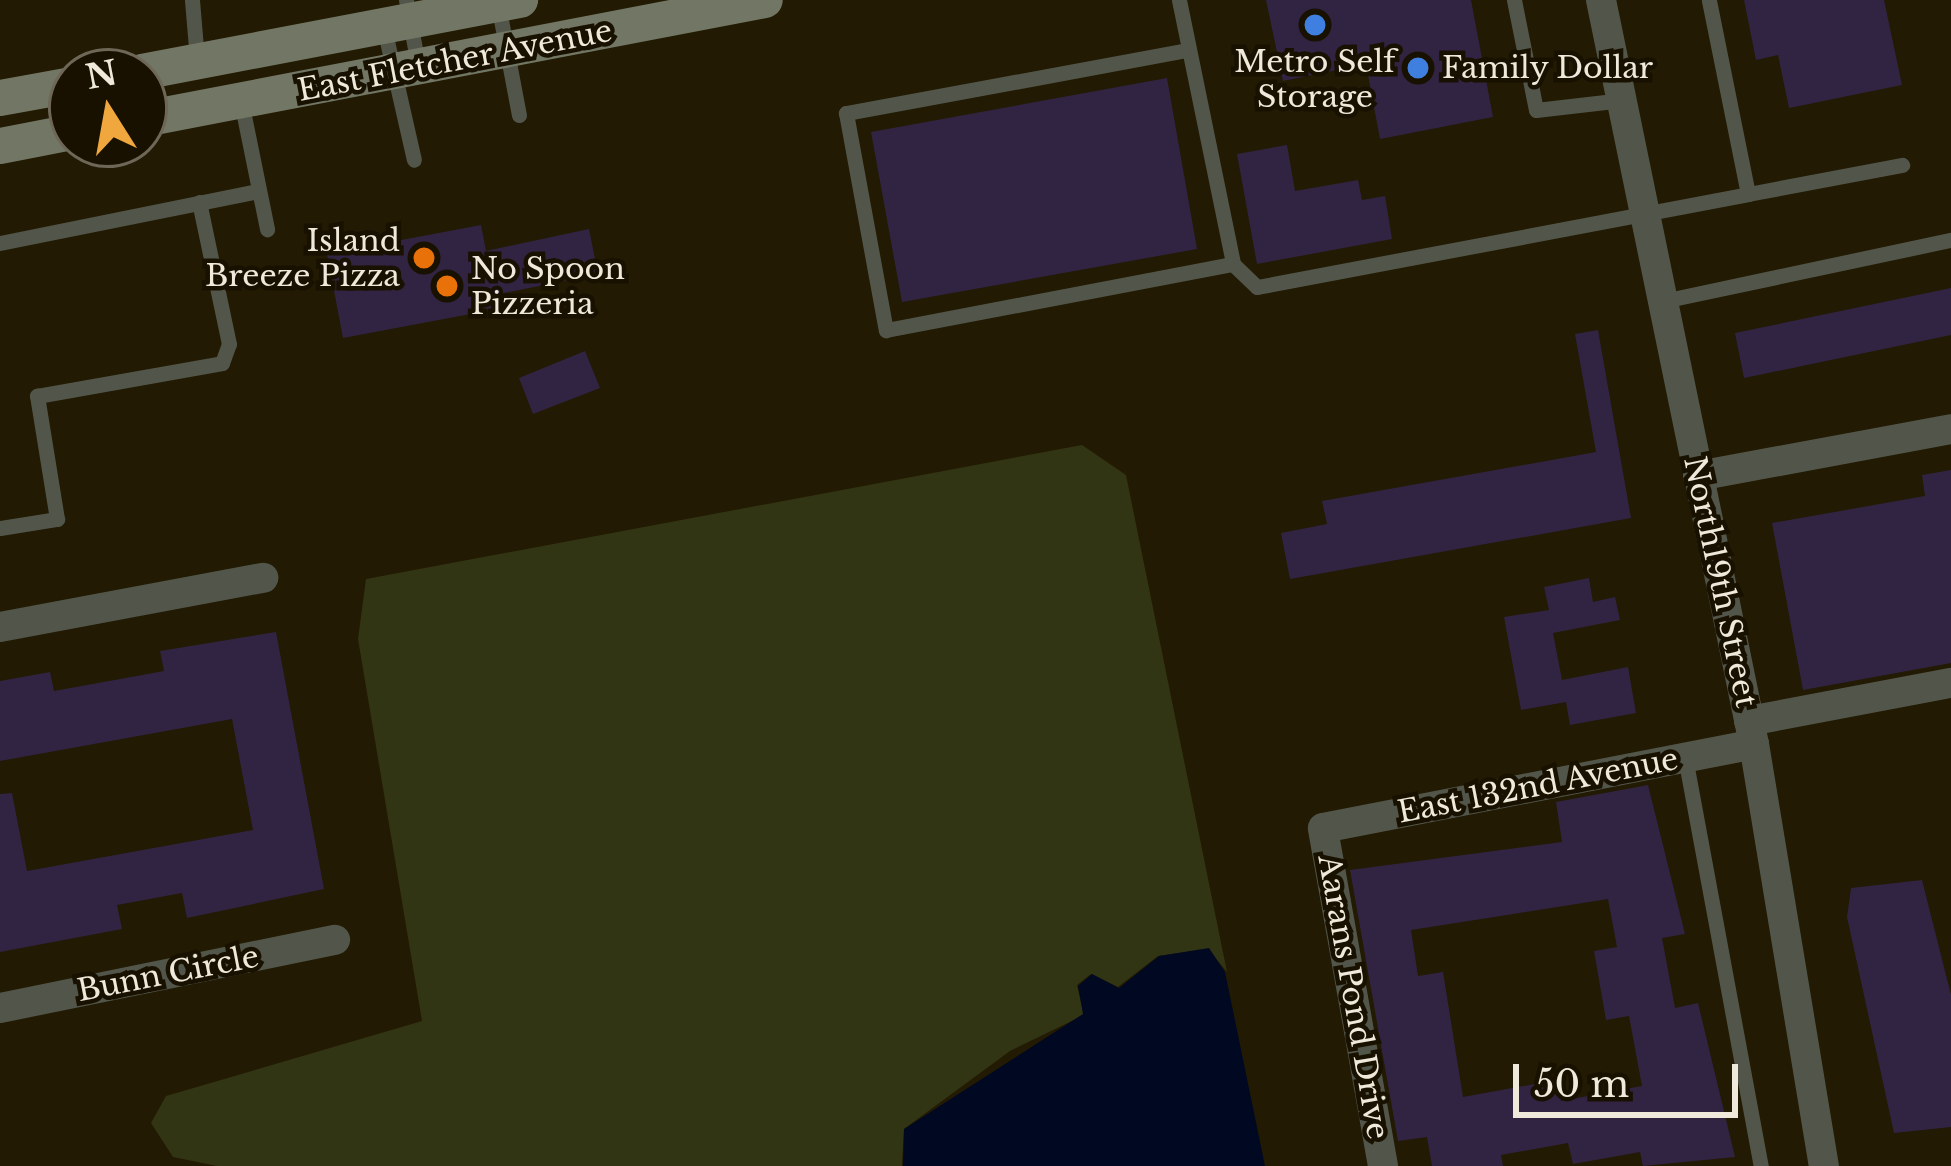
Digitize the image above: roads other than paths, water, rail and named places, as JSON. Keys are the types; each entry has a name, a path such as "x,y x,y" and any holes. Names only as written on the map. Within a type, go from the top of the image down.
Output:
{"main road":[{"name":"East Fletcher Avenue","path":"168,115 506,51 591,18 766,0"},
{"name":"East Fletcher Avenue","path":"168,67 387,20 509,2"},
{"path":"387,20 390,73"},
{"path":"0,98 48,89"},
{"path":"0,146 48,137"}],"street":[{"name":"North19th Street","path":"1601,0 1751,732 1824,1166"},
{"path":"1698,476 1951,429"},
{"path":"0,627 263,578"},
{"name":"East 132nd Avenue","path":"1323,828 1685,757 1751,732 1951,683"},
{"name":"Aarans Pond Drive","path":"1323,828 1384,1166"},
{"name":"Bunn Circle","path":"0,1007 335,940"}],"lane":[{"path":"192,0 197,62"},
{"path":"1180,0 1233,264 1257,287 1902,165"},
{"path":"1514,0 1536,110 1622,100"},
{"path":"1709,0 1748,194"},
{"path":"509,2 506,51 519,116"},
{"path":"387,20 390,73 414,160"},
{"path":"1187,50 846,112 886,330 1233,264"},
{"path":"241,101 267,229"},
{"path":"0,243 259,191"},
{"path":"0,529 57,519 37,396 222,363 229,344 199,202"},
{"path":"1663,301 1951,240"},
{"path":"1685,757 1761,1166"}],"water":[{"path":"1209,948 1225,972 1265,1166 903,1166 904,1129 1083,1014 1078,986 1092,974 1119,988 1159,956"}],"place":[{"name":"Metro Self Storage","path":"1315,25"},
{"name":"Family Dollar","path":"1418,68"},
{"name":"Island Breeze Pizza","path":"424,258"},
{"name":"No Spoon Pizzeria","path":"447,286"}]}
